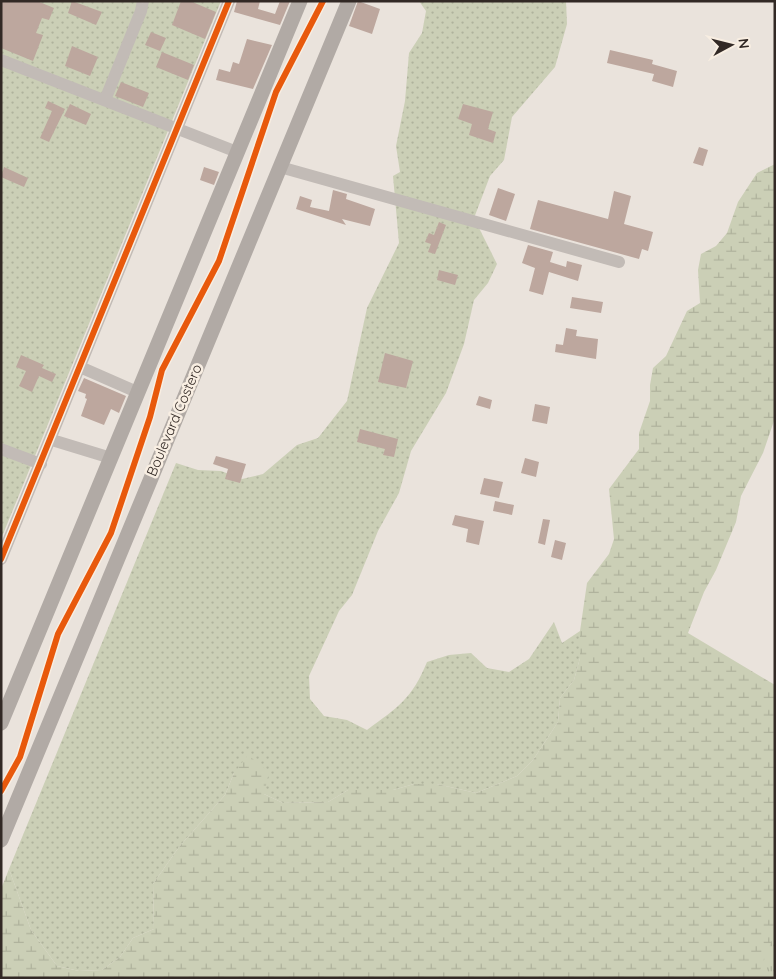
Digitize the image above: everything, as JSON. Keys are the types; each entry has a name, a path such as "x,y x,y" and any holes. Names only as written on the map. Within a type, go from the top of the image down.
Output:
{"main road":[{"path":"1,722 300,1"},
{"name":"Boulevard Costero","path":"1,840 349,1"}],"street":[{"path":"105,100 142,11 143,1"},
{"path":"1,559 52,440 176,128 229,1"},
{"path":"1,60 237,152"},
{"path":"280,167 618,262"},
{"path":"80,367 137,392"},
{"path":"52,440 111,458"},
{"path":"1,449 41,464"}],"green space":[{"path":"1,1 221,1 1,539"},
{"path":"419,1 566,1 567,24 555,67 512,117 504,160 490,176 474,218 497,264 488,283 474,300 464,344 446,393 411,451 399,493 378,531 352,595 339,611 309,676 310,699 324,716 347,720 367,730 410,694 427,662 449,655 471,653 487,668 509,672 529,659 554,622 562,643 580,631 580,658 574,680 560,698 558,722 533,760 517,776 476,793 437,784 414,784 393,790 348,790 328,802 283,803 264,794 234,773 225,795 179,847 153,884 154,929 133,938 120,957 102,970 79,971 57,966 31,930 9,869 176,463 198,470 221,471 242,479 263,474 297,445 318,438 347,401 367,308 399,243 393,176 400,172 396,146 405,101 409,53 422,33 426,11"},
{"path":"775,164 775,418 763,453 741,496 736,522 716,570 704,592 688,633 775,685 775,978 1,978 1,889 9,869 31,930 57,966 79,971 102,970 120,957 133,938 154,929 153,884 179,847 225,795 234,773 248,755 269,772 264,794 283,803 328,802 348,790 393,790 414,784 437,784 476,793 517,776 533,760 558,722 560,698 574,680 580,658 580,631 587,583 609,554 614,539 609,489 639,449 639,433 650,401 653,368 666,356 687,311 700,303 698,270 701,254 716,246 727,233 738,202 757,173"},
{"path":"775,933 775,978 757,978 773,937"}],"building":[{"path":"1,1 37,1 54,8 49,20 42,18 36,33 43,35 33,61 1,48"},
{"path":"72,1 102,12 96,25 68,13"},
{"path":"181,1 190,1 216,12 205,39 172,25"},
{"path":"237,1 260,1 258,9 275,14 280,1 290,1 280,25 234,12"},
{"path":"358,1 380,9 372,34 349,26"},
{"path":"151,32 166,38 160,51 145,45"},
{"path":"247,39 272,45 253,89 216,80 219,69 230,72 233,62 239,64"},
{"path":"72,46 98,57 90,76 65,66"},
{"path":"610,50 653,60 652,64 677,71 673,87 652,81 654,74 607,63"},
{"path":"162,52 194,65 188,80 156,67"},
{"path":"121,82 149,93 143,107 115,96"},
{"path":"48,101 65,109 49,142 40,138 52,111 45,108"},
{"path":"70,104 91,114 86,125 64,116"},
{"path":"463,104 493,112 488,129 496,132 493,143 469,135 472,124 458,119"},
{"path":"699,147 708,150 703,166 693,163"},
{"path":"4,167 28,178 24,187 1,177"},
{"path":"204,167 219,172 214,185 200,180"},
{"path":"498,188 515,194 506,221 489,215"},
{"path":"333,190 347,194 346,199 375,209 370,226 342,219 346,225 296,209 300,196 312,200 310,207 329,211"},
{"path":"614,191 631,196 624,224 653,232 648,251 642,249 639,259 530,229 538,200 608,219"},
{"path":"439,222 446,225 435,254 428,252 431,244 425,242 429,233 434,235"},
{"path":"528,245 553,252 550,262 566,267 567,261 582,265 578,281 549,272 543,295 529,291 535,268 522,263"},
{"path":"439,270 458,275 455,285 437,280"},
{"path":"572,297 603,302 601,313 570,308"},
{"path":"566,328 577,330 576,336 598,339 596,359 555,352 556,344 563,345"},
{"path":"385,353 413,361 406,388 378,382"},
{"path":"21,355 44,365 42,368 56,374 52,382 39,376 32,392 19,386 26,371 16,367"},
{"path":"84,378 126,396 119,413 111,409 104,425 81,416 87,399 85,398 86,394 78,391"},
{"path":"479,396 492,400 490,409 476,405"},
{"path":"535,404 550,407 547,424 532,421"},
{"path":"360,429 398,439 394,457 383,455 385,449 357,442"},
{"path":"216,456 246,464 240,483 225,479 228,469 213,464"},
{"path":"525,458 539,462 536,477 521,473"},
{"path":"484,478 503,482 499,498 480,494"},
{"path":"495,501 514,505 512,515 493,511"},
{"path":"455,515 484,521 479,545 466,542 468,529 452,525"},
{"path":"543,519 550,520 545,545 538,543"},
{"path":"555,540 566,543 562,560 551,557"}],"cycle path":[{"path":"1,559 229,1"},
{"path":"1,791 20,757 58,634 111,533 150,417 162,370 219,261 276,92 323,1"}]}
